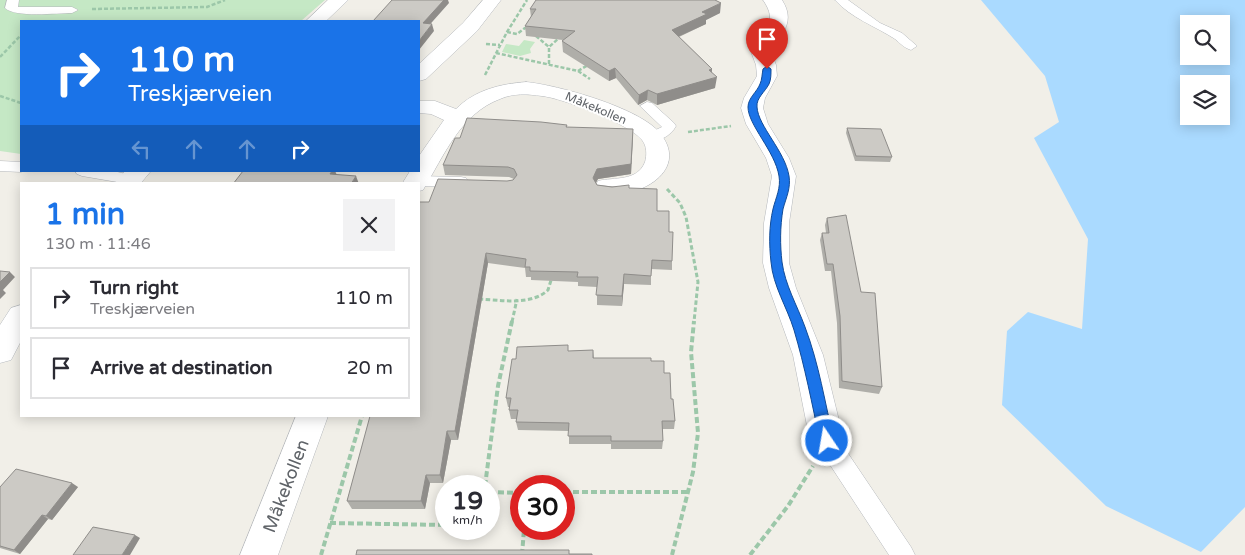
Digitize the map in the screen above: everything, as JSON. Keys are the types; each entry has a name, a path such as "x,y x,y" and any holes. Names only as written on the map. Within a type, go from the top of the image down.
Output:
{"street":[{"path":"316,20 339,0"},
{"path":"420,74 470,27 492,0"},
{"path":"772,0 778,5 780,17 775,31 760,49 767,69 767,77 752,107 756,121 777,153 783,170 784,190 778,208 775,232 776,264 781,283 799,327 809,359 827,441"},
{"name":"Måkekollen","path":"420,172 467,109 491,95 522,88 557,91 583,100 628,121 654,140"},
{"path":"420,107 439,108 458,119"},
{"path":"608,187 628,186 640,181 650,173 658,164 658,148 654,140"},
{"path":"0,351 20,318"},
{"name":"Måkekollen","path":"259,555 312,417"}],"lane":[{"path":"841,0 876,25 898,36 911,46"},
{"path":"8,6 34,10 72,10"},
{"path":"647,106 669,126 667,130 654,140"},
{"path":"0,166 20,167"},
{"path":"89,172 132,178"},
{"name":"Måkekollen","path":"419,173 472,182"},
{"path":"827,441 903,555"}],"path":[{"path":"72,10 207,7 225,0"},
{"path":"491,95 483,83 484,78 507,32 527,0"},
{"path":"507,32 517,34 525,28 533,28"},
{"path":"541,29 536,37 549,47"},
{"path":"548,64 549,47 565,33"},
{"path":"0,57 20,36"},
{"path":"578,72 594,61"},
{"path":"0,96 20,103"},
{"path":"654,140 706,128 737,126 756,121"},
{"path":"659,183 673,194 680,203 686,217 698,282 691,352 698,433 692,472 672,555"},
{"path":"477,299 531,299 543,295 551,286 552,274"},
{"path":"486,475 498,386 517,299"},
{"path":"321,555 362,417"},
{"path":"750,555 788,506 827,441"},
{"path":"575,492 687,492"},
{"path":"330,524 435,525"},
{"path":"522,555 523,540"}],"green space":[{"path":"0,0 325,0 302,20 20,20 20,154 0,151"},
{"path":"524,40 535,42 530,49 531,53 520,56 502,52 506,44 519,46"}],"water":[{"path":"981,0 1245,0 1245,507 1201,552 1106,506 1002,405 1007,331 1028,312 1082,329 1088,239 1034,138 1059,122 1045,76"}],"building":[{"path":"392,0 444,0 423,23 432,24 420,40 420,20 374,20"},
{"path":"536,0 715,0 721,3 702,12 707,14 672,30 712,69 709,70 717,77 657,94 648,90 639,95 615,68 609,71 562,41 575,31 525,26 536,9 530,9"},
{"path":"467,118 541,122 567,125 566,127 633,129 631,164 597,169 593,178 597,185 612,187 629,185 629,188 657,189 657,211 669,211 669,232 673,232 672,261 652,260 651,276 624,274 622,296 596,295 598,277 577,277 578,272 530,271 530,267 525,267 526,259 486,253 455,431 447,431 440,475 426,475 421,501 347,501 370,417 420,417 420,202 429,202 438,179 507,181 513,180 517,175 514,169 508,167 443,165 455,138 460,138"},
{"path":"847,128 881,129 892,157 856,156"},
{"path":"242,172 331,172 330,174 356,176 352,182 235,182"},
{"path":"846,215 861,292 875,293 882,387 842,381 840,316 833,264 827,264 822,233 829,233 827,218"},
{"path":"0,271 10,272 0,282"},
{"path":"568,345 568,351 593,350 593,358 651,358 651,361 664,361 664,373 670,373 671,399 673,399 675,421 662,421 663,441 611,441 611,436 568,436 569,423 516,422 518,410 509,410 511,398 506,398 512,359 516,359 517,347"},
{"path":"16,469 72,483 46,516 42,515 14,550 0,546 0,487"},
{"path":"93,527 135,535 122,555 73,555"},
{"path":"357,550 569,550 569,554 592,555 356,555"}],"route":[{"path":"767,69 765,83 757,94 752,107 756,121 777,153 784,176 784,190 778,208 775,232 776,264 781,283 799,327 809,359 827,441"}]}
